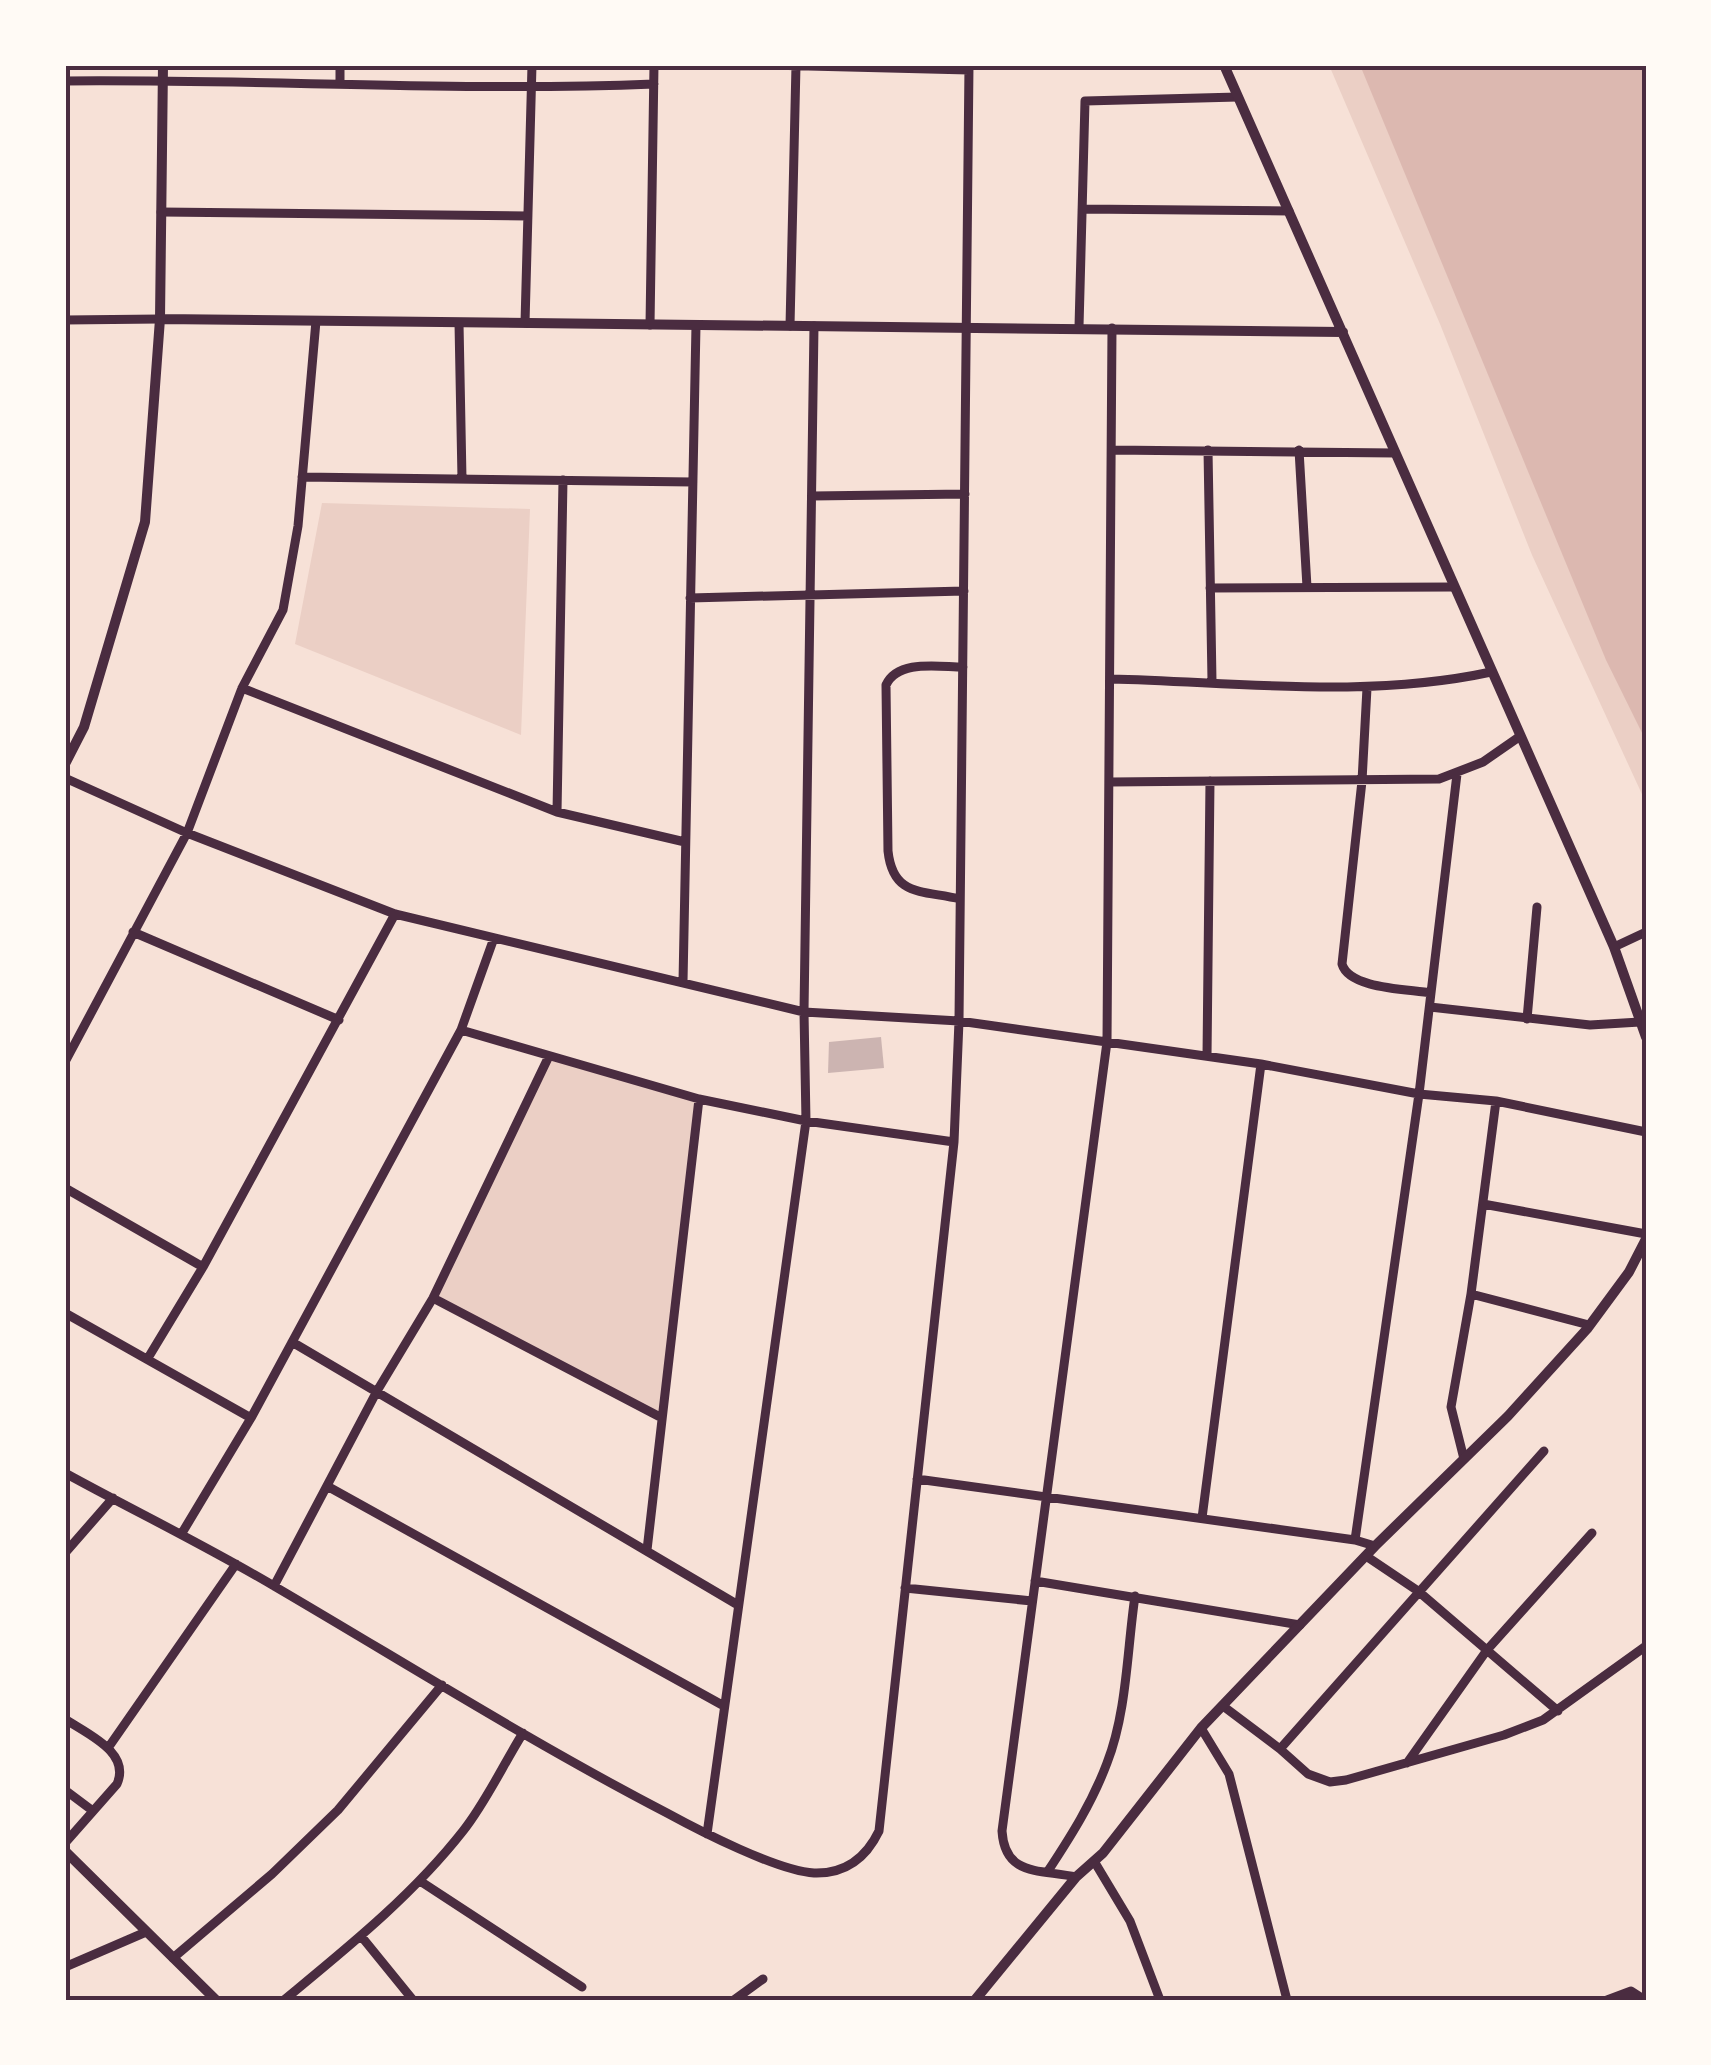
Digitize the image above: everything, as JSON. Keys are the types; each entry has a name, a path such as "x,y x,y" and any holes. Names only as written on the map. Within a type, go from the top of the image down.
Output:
{"street":[{"path":"65,764 84,727 145,522 160,319 163,65"},
{"path":"340,65 340,84"},
{"path":"525,323 532,65"},
{"path":"650,324 654,65"},
{"path":"65,1473 182,1532 523,1732 707,1834 812,1873 833,1871 868,1852 878,1831 954,1142 969,68 768,65"},
{"path":"790,326 796,65"},
{"path":"1224,65 1614,947 1646,1036"},
{"path":"65,81 532,88 654,84"},
{"path":"1080,328 1085,102 1238,97"},
{"path":"1082,209 1289,211"},
{"path":"161,212 528,216"},
{"path":"65,320 1343,332"},
{"path":"65,1062 186,833 242,688 283,610 298,526 316,321"},
{"path":"460,322 462,479"},
{"path":"682,982 696,325"},
{"path":"707,1834 806,1120 804,1012 814,326"},
{"path":"1076,1877 1024,1869 1008,1859 1002,1831 1106,1042 1112,328"},
{"path":"1112,450 1396,452"},
{"path":"1208,450 1212,682"},
{"path":"1299,450 1307,587"},
{"path":"302,477 693,482"},
{"path":"556,812 562,480"},
{"path":"812,496 965,494"},
{"path":"1210,588 1454,587"},
{"path":"690,598 964,591"},
{"path":"960,899 906,886 892,875 888,852 886,685 894,674 906,669 963,667"},
{"path":"1111,680 1367,688 1443,682 1490,672"},
{"path":"242,688 556,812 685,842"},
{"path":"1367,688 1362,780 1342,956 1344,972 1356,981 1432,993"},
{"path":"1110,782 1426,780 1458,774 1519,737"},
{"path":"1354,1540 1420,1094 1458,774"},
{"path":"65,778 186,833 395,914 804,1012 958,1021 1206,1056 1420,1094 1496,1101 1646,1132"},
{"path":"1206,1056 1210,782"},
{"path":"1527,1019 1537,908"},
{"path":"148,1358 203,1267 395,914"},
{"path":"134,932 339,1020"},
{"path":"1614,947 1646,932"},
{"path":"182,1532 252,1418 461,1030 494,938"},
{"path":"1430,1007 1590,1025 1640,1022"},
{"path":"461,1030 699,1099 954,1142"},
{"path":"274,1586 376,1391 433,1298 549,1056"},
{"path":"1202,1518 1261,1064"},
{"path":"647,1550 699,1099"},
{"path":"1464,1458 1451,1407 1471,1294 1496,1101"},
{"path":"65,1188 203,1267"},
{"path":"975,2000 1201,1728 1375,1546 1508,1416 1590,1325 1629,1272 1646,1237 1483,1204"},
{"path":"1471,1294 1590,1325"},
{"path":"433,1298 662,1418"},
{"path":"65,1313 252,1418"},
{"path":"292,1342 738,1605"},
{"path":"1280,1749 1544,1451"},
{"path":"917,1479 1375,1546"},
{"path":"327,1486 724,1706"},
{"path":"65,1553 113,1498"},
{"path":"1408,1763 1487,1650 1592,1533"},
{"path":"1366,1556 1418,1591 1558,1712"},
{"path":"108,1748 236,1564"},
{"path":"1035,1581 1300,1625"},
{"path":"905,1588 1032,1601"},
{"path":"1048,1871 1086,1814 1109,1760 1134,1596"},
{"path":"1222,1706 1308,1774 1330,1782 1504,1735 1558,1712 1646,1646"},
{"path":"172,1958 272,1874 338,1810 442,1685"},
{"path":"65,1719 108,1748 119,1762 121,1776 65,1843"},
{"path":"1201,1728 1229,1774 1287,2000"},
{"path":"284,2000 420,1881 465,1828 523,1732"},
{"path":"65,1790 93,1812"},
{"path":"65,1851 216,2000"},
{"path":"1094,1861 1130,1921 1160,2000"},
{"path":"420,1881 582,1987"},
{"path":"65,1967 146,1932"},
{"path":"361,1936 413,2000"},
{"path":"734,2000 764,1980"},
{"path":"1607,2000 1624,1991 1637,1992 1645,2000"}],"shaded area":[{"path":"1329,65 1646,65 1646,803 1532,555 1440,324"},
{"path":"1360,65 1646,65 1646,741 1606,660"},
{"path":"322,503 530,509 521,735 295,644"},
{"path":"549,1056 699,1099 662,1418 433,1298"}],"building":[{"path":"881,1037 884,1068 828,1073 829,1042"}]}
